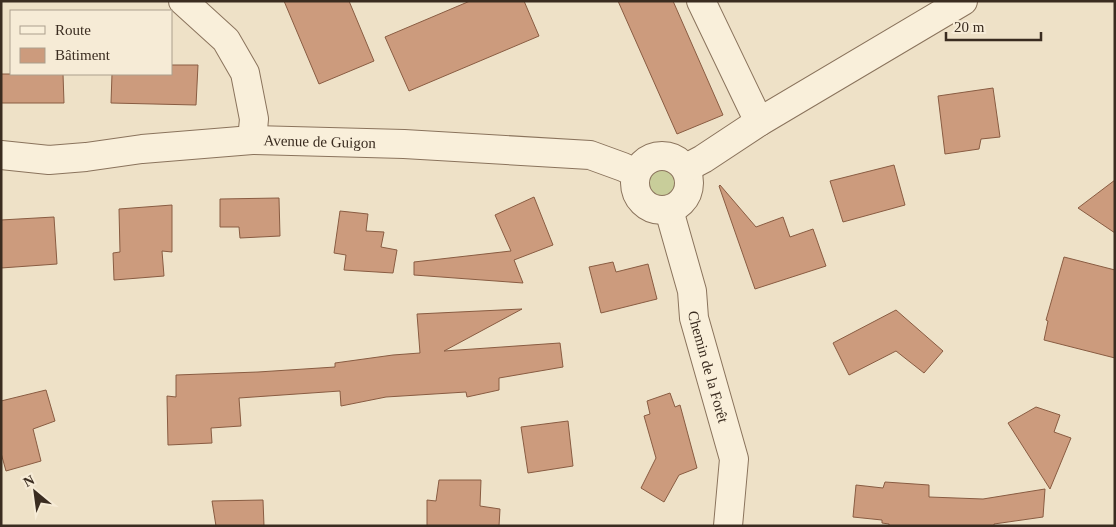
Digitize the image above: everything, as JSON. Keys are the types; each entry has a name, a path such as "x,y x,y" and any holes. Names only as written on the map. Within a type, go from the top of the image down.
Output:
{"street":[{"path":"183,1 226,40 245,74 254,119 252,140"},
{"path":"701,1 760,122"},
{"path":"686,168 963,1"},
{"name":"Avenue de Guigon","path":"1,155 48,160 252,140 404,144 590,156 636,173"},
{"path":"664,155 672,157 686,168 690,185 688,193 677,207 669,210 657,210 646,205 638,196 634,185 636,173 647,160 655,156 664,155"},
{"name":"Chemin de la Forêt","path":"669,210 692,291 694,318 734,459 728,526"}],"green space":[{"path":"657,156 667,156 677,160 685,168 689,183 685,198 677,206 667,210 657,210 647,206 639,198 635,188 635,178 639,168 647,160"}],"building":[{"path":"284,1 349,1 374,61 319,84"},
{"path":"470,1 524,1 539,36 409,91 385,37"},
{"path":"618,1 673,1 723,115 677,134"},
{"path":"172,65 198,65 196,105 111,103 112,75 172,75"},
{"path":"1,74 63,75 64,103 1,103"},
{"path":"993,88 1000,137 981,139 979,149 945,154 938,96"},
{"path":"894,165 905,205 843,222 830,181"},
{"path":"1115,180 1115,233 1078,208"},
{"path":"720,185 756,227 783,217 790,237 813,229 826,266 755,289"},
{"path":"534,197 553,245 514,260 523,283 414,275 414,262 511,251 495,215"},
{"path":"279,198 280,236 240,238 239,227 220,227 220,199"},
{"path":"172,205 172,252 162,251 164,276 114,280 113,253 120,252 119,209"},
{"path":"340,211 368,214 366,231 384,232 381,247 397,250 393,273 344,270 346,255 334,253"},
{"path":"54,217 57,264 1,268 1,220"},
{"path":"1064,257 1115,270 1115,358 1044,340 1048,321 1046,320"},
{"path":"613,262 616,272 648,264 657,299 601,313 589,267"},
{"path":"522,309 444,351 560,343 563,367 499,378 499,390 467,397 466,392 386,397 341,406 340,391 239,398 241,426 211,428 212,443 168,445 167,396 176,397 176,375 335,367 335,363 420,353 417,314"},
{"path":"896,310 943,351 924,373 896,351 849,375 833,343"},
{"path":"46,390 55,421 33,429 41,461 6,471 1,453 1,401"},
{"path":"670,393 675,407 680,405 697,468 679,475 664,502 641,488 656,458 644,416 650,414 647,401"},
{"path":"1036,407 1060,415 1054,432 1071,438 1050,489 1008,423"},
{"path":"568,421 573,466 528,473 521,427"},
{"path":"439,480 481,480 480,506 500,509 499,526 427,526 427,500 436,501"},
{"path":"885,482 929,485 929,497 983,499 1045,489 1043,517 994,524 994,526 889,526 889,524 882,523 882,520 853,517 856,485 883,488"},
{"path":"263,500 264,526 216,526 212,501"}]}
